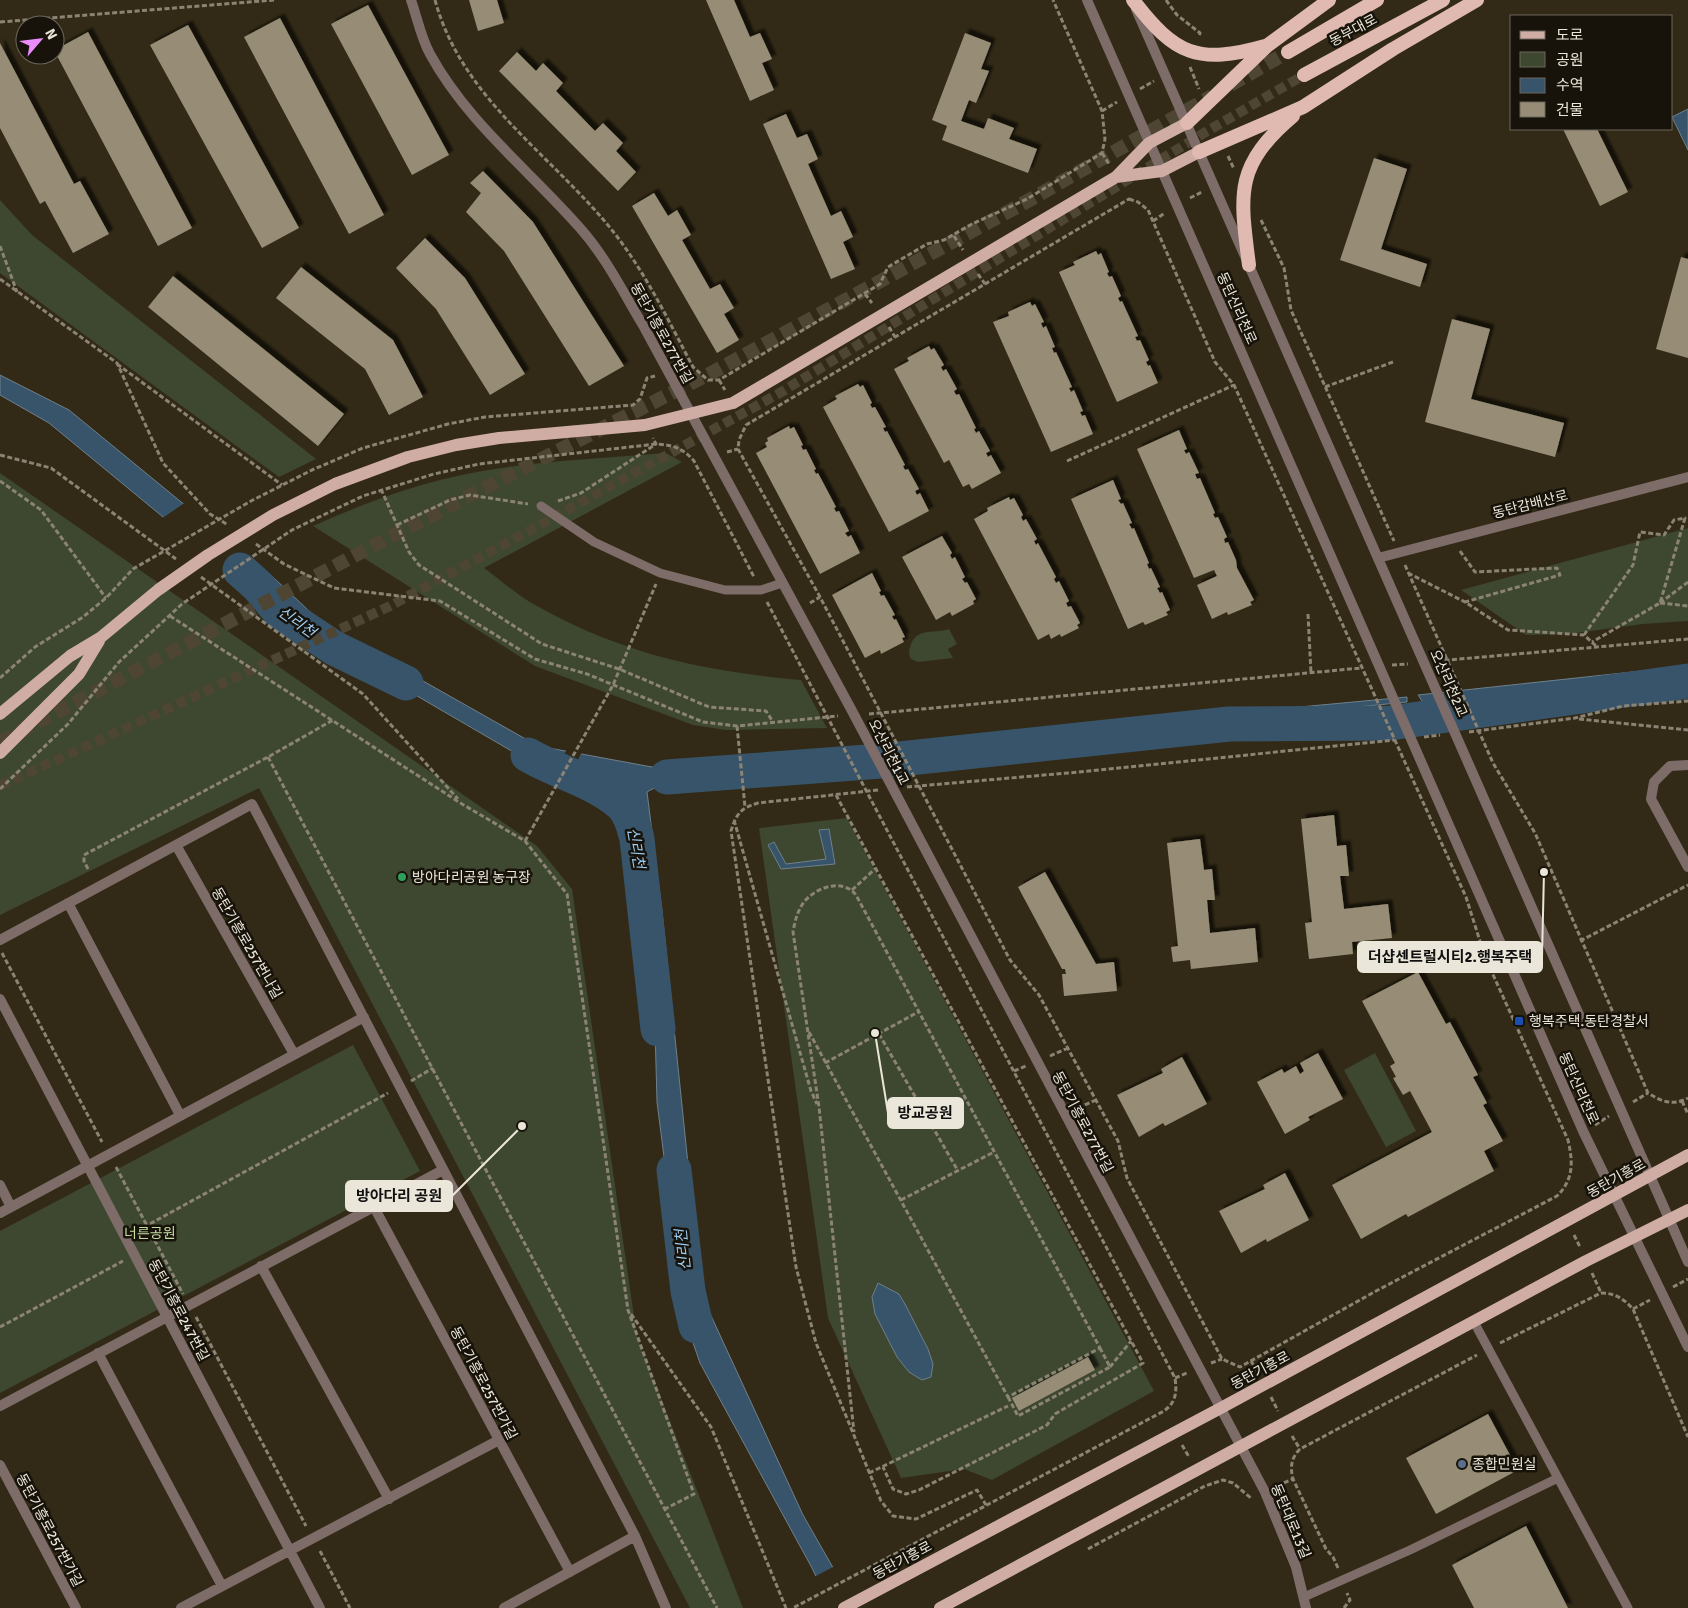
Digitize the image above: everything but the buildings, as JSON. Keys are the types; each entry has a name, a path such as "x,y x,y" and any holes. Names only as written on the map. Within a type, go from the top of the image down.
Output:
{"highway":[{"path":"1132,0 1149,21 1169,40 1192,52 1217,56 1235,54 1268,45"},
{"path":"1186,123 1268,45 1329,0"},
{"name":"동부대로","path":"1288,52 1377,0"},
{"name":"동부대로","path":"1304,75 1443,0"},
{"path":"1200,152 1303,106 1393,49 1477,0"},
{"path":"1249,265 1242,208 1245,179 1260,150 1278,129 1303,106"}],"main road":[{"path":"0,714 70,656 100,638 158,590 208,555 273,515 335,484 369,470 456,445 499,438 645,426 733,403 1116,177 1150,143 1186,123"},
{"path":"1116,177 1162,171 1200,152"},
{"path":"0,753 79,674 100,638"},
{"name":"동탄기흥로","path":"844,1608 1264,1385 1688,1155"},
{"path":"940,1608 1197,1472 1586,1261 1688,1210"}],"street":[{"name":"동탄기흥로277번길","path":"411,0 429,52 449,85 475,118 582,230 613,275 692,414 851,709"},
{"name":"동탄신리천로","path":"1087,0 1583,1131 1636,1236 1688,1347"},
{"name":"동탄신리천로","path":"1132,0 1401,609"},
{"name":"동탄감배산로","path":"1378,558 1688,477"},
{"name":"오산리천2교","path":"1401,609 1650,1176"},
{"name":"오산리천1교","path":"851,709 903,808"},
{"path":"1688,765 1670,766 1654,782 1651,799 1688,867"},
{"path":"0,940 252,804 635,1536 666,1608"},
{"name":"동탄기흥로277번길","path":"903,808 1241,1448"},
{"name":"동탄기흥로257번나길","path":"176,845 294,1054"},
{"path":"68,903 180,1115"},
{"name":"동탄기흥로247번길","path":"0,999 320,1608"},
{"path":"0,1213 364,1016"},
{"path":"0,1406 444,1170"},
{"path":"1650,1176 1688,1262"},
{"path":"0,1185 12,1207"},
{"name":"동탄기흥로257번가길","path":"374,1207 570,1572"},
{"path":"262,1266 389,1499"},
{"path":"98,1353 222,1586"},
{"path":"181,1608 499,1440"},
{"name":"동탄대로13길","path":"1241,1448 1286,1538 1306,1608"},
{"name":"동탄기흥로257번가길","path":"0,1465 76,1608"},
{"path":"504,1608 635,1536"}],"lane":[{"path":"541,506 594,542 660,573 725,590 761,590 782,583"},
{"path":"1474,1322 1628,1608"},
{"path":"1304,1597 1410,1550 1558,1478"}],"path":[{"path":"0,22 274,0"},
{"path":"435,0 450,41 470,76 491,104 574,186 609,225 634,259 693,368 708,380 719,380 880,284 888,267 927,244 936,244 972,224 1027,200 1102,153 1105,139 1102,110 1053,0"},
{"path":"1166,0 1177,15 1200,33"},
{"path":"1129,199 1138,202 1148,210 1215,362 1234,384 1466,898 1485,957 1568,1140 1572,1159 1571,1173 1566,1187 1557,1196 1376,1291 1240,1366 1232,1365 1222,1359 1128,1178 1118,1141 1040,995 1010,960 820,597 738,449 738,440 746,426 1129,199"},
{"path":"1260,212 1284,268 1291,310 1493,763 1535,833 1580,941 1648,1093 1665,1102 1682,1101 1688,1098"},
{"path":"0,246 18,292"},
{"path":"0,279 282,485"},
{"path":"1325,387 1393,362"},
{"path":"117,363 163,463 210,514 235,530"},
{"path":"1067,461 1234,384"},
{"path":"397,525 450,500 470,495 541,506 581,493 656,444"},
{"path":"0,789 68,724 119,662 182,604 292,530 381,489 479,464 656,444 677,446 686,452 694,461 1175,1378 1177,1392 1174,1401 1164,1411 792,1608"},
{"path":"0,455 51,468 179,561"},
{"path":"0,481 40,510 106,598"},
{"path":"381,489 409,552 419,565 542,644 619,670 709,707 766,711 773,722"},
{"path":"0,678 35,647 83,617 106,598 133,569 251,501"},
{"path":"1584,635 1633,565 1640,532 1664,535 1674,520 1686,518 1660,603"},
{"path":"1452,538 1475,572 1557,568 1560,575 1466,602"},
{"path":"251,541 284,564 334,588 440,601 535,659 587,674 703,722 737,726 843,716"},
{"path":"195,572 363,694 462,804"},
{"path":"1408,572 1466,602 1508,630 1584,635 1596,646"},
{"path":"525,841 613,684 660,573"},
{"path":"1592,642 1660,603 1688,582"},
{"path":"1660,603 1688,606"},
{"path":"1308,614 1311,673"},
{"path":"170,616 462,804 525,841 567,894 628,1310 694,1494 665,1508"},
{"path":"1429,662 1688,639"},
{"path":"1389,666 1409,664"},
{"path":"863,714 1370,667"},
{"path":"1460,733 1575,718 1623,706 1688,701"},
{"path":"1575,718 1688,730"},
{"path":"88,869 84,855 268,757 332,720"},
{"path":"737,726 745,807"},
{"path":"1421,737 1441,735"},
{"path":"903,787 1079,772 1402,739"},
{"path":"268,757 717,1608"},
{"path":"884,790 758,803 745,807 734,819 731,831 796,1267 816,1343 881,1501 893,1516 916,1519 977,1490 986,1505"},
{"path":"836,794 1143,1363 1055,1414 1047,1425 919,1490 906,1494 893,1489 883,1467"},
{"path":"734,819 811,1091 819,1107"},
{"path":"852,890 876,868"},
{"path":"1580,941 1688,885"},
{"path":"854,1436 819,1107 793,932 796,916 804,902 815,892 829,886 842,886 852,890 920,1011 1110,1367"},
{"path":"0,949 350,1608"},
{"path":"825,1063 920,1011"},
{"path":"809,1032 1018,1416 1110,1367 1131,1341"},
{"path":"879,1034 958,1171"},
{"path":"125,1237 433,1068"},
{"path":"1682,1101 1688,1114"},
{"path":"900,1200 994,1152"},
{"path":"1557,1196 1601,1293"},
{"path":"0,1327 134,1254"},
{"path":"1333,1557 1326,1549 1293,1479 1292,1463 1294,1456 1300,1450 1488,1349 1601,1293 1609,1293 1622,1299 1633,1310 1688,1437"},
{"path":"628,1310 711,1427 786,1608"},
{"path":"1008,1397 1100,1348"},
{"path":"1251,1361 1300,1450"},
{"path":"869,1473 1008,1406"},
{"path":"1164,1411 1205,1486"},
{"path":"1082,1552 1205,1486 1223,1480 1243,1489 1250,1498"},
{"path":"1344,1608 1350,1600"}],"green space":[{"path":"0,200 32,235 316,459 279,477 0,273"},
{"path":"666,453 682,462 484,568 530,602 563,620 628,647 695,665 801,680 827,728 726,730 693,725 535,666 313,526 384,497 457,476 535,464"},
{"path":"0,473 537,846 572,889 637,1337 743,1608 690,1608 259,788 0,915"},
{"path":"1688,528 1688,621 1643,624 1568,634 1526,635 1461,590"},
{"path":"949,629 957,644 948,649 953,658 918,662 911,659 909,654 910,646 918,635"},
{"path":"847,818 1154,1391 992,1480 964,1469 901,1478 828,1318 759,828"},
{"name":"너른공원","path":"353,1045 420,1171 0,1393 0,1231"},
{"path":"1375,1053 1416,1131 1386,1147 1344,1070"}],"water":[{"path":"1688,109 1688,150 1673,119 1673,116"},
{"path":"0,375 69,410 275,579 324,625 538,746 652,767 860,750 862,755 669,780 647,792 662,911 692,1203 707,1307 803,1515 856,1608 831,1608 812,1568 700,1363 680,1305 687,1285 679,1219 670,1204 657,1102 654,991 648,944 650,913 655,898 632,793 539,767 412,693 248,587 49,423 0,395"},
{"path":"1688,666 1688,672 1424,704 1418,695"},
{"path":"1407,697 1407,702 884,754 881,746"},
{"path":"829,829 835,864 781,869 768,845 774,842 786,864 826,859 819,830"},
{"path":"878,1283 899,1294 906,1306 928,1349 933,1364 931,1377 922,1380 909,1372 897,1357 875,1314 872,1297"}],"pier":[{"path":"186,502 271,573 245,589 161,519"},
{"path":"904,741 911,754 882,756 880,744"},
{"path":"567,749 582,752 568,778 553,774"},
{"path":"835,1566 859,1608 829,1608 814,1577"}],"waterway":[{"name":"신리천","path":"240,570 258,586 280,612 334,648 406,683"},
{"path":"667,777 881,761 1229,724 1390,723 1688,681"},
{"name":"신리천","path":"528,755 600,789 621,804 630,816 637,839 658,1029"},
{"name":"신리천","path":"674,1170 688,1291 696,1326"}],"tunnel":[{"path":"1230,85 1288,52"},
{"path":"0,786 388,607 536,527 778,394 1204,133 1304,75"},
{"path":"0,742 451,505 715,371 1033,198 1212,96"}],"place":[{"name":"더샵센트럴시티2.행복주택","path":"1544,872"},
{"name":"방아다리공원 농구장","path":"402,877"},
{"name":"행복주택.동탄경찰서","path":"1519,1021"},
{"name":"방교공원","path":"875,1033"},
{"name":"방아다리 공원","path":"522,1126"},
{"name":"종합민원실","path":"1462,1464"}]}
